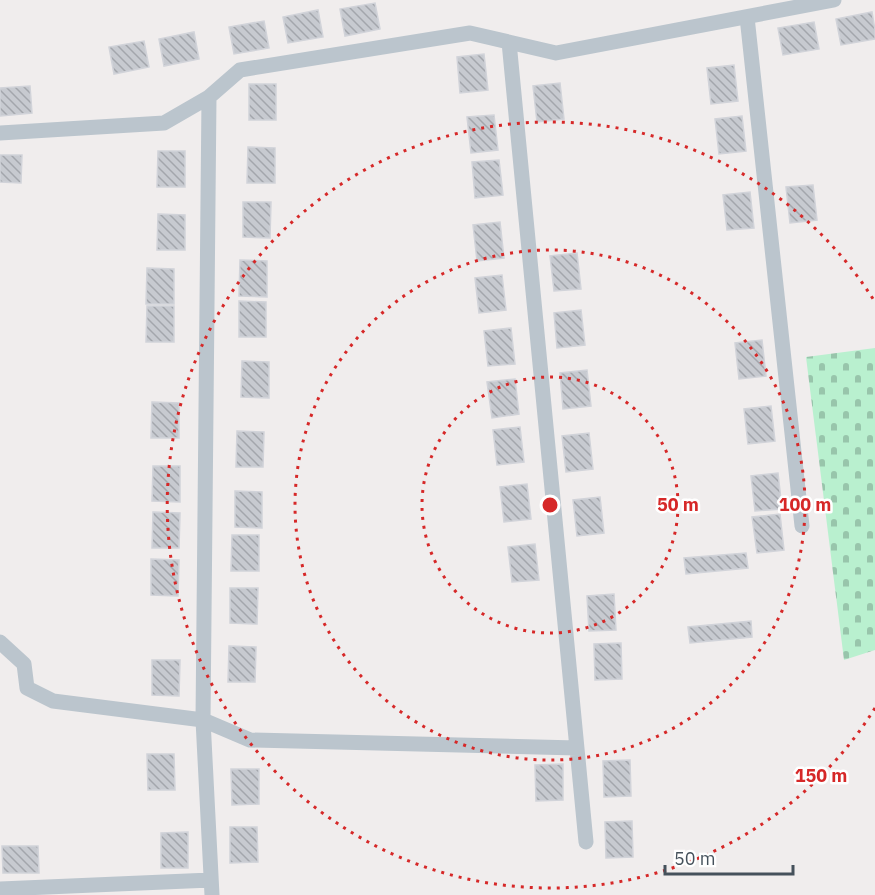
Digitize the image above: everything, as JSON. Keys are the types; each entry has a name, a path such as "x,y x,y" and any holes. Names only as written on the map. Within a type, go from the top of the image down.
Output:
{"street":[{"path":"0,133 164,123 209,97 240,70 470,33 556,53 834,0"},
{"path":"747,17 802,526"},
{"path":"509,42 586,842"},
{"path":"0,889 211,888 203,720 209,97"},
{"path":"0,642 24,664 27,688 53,701 203,720 250,740 577,748"}],"green space":[{"path":"875,348 875,650 844,660 806,357"}],"building":[{"path":"375,3 380,29 345,36 340,9"},
{"path":"318,10 323,37 288,43 283,17"},
{"path":"872,12 875,39 841,45 836,19"},
{"path":"264,21 269,48 234,54 229,27"},
{"path":"814,22 819,49 783,55 778,28"},
{"path":"194,32 199,59 164,66 159,39"},
{"path":"144,41 149,67 114,74 109,47"},
{"path":"484,54 488,90 460,93 457,57"},
{"path":"734,65 738,101 711,104 707,68"},
{"path":"560,83 564,119 537,122 533,86"},
{"path":"249,84 276,84 276,120 249,120"},
{"path":"30,86 32,113 0,116 0,88"},
{"path":"494,115 498,150 471,153 467,117"},
{"path":"742,116 746,151 719,154 715,119"},
{"path":"248,147 275,148 275,183 247,183"},
{"path":"158,151 185,151 185,187 157,187"},
{"path":"0,155 22,155 21,183 0,182"},
{"path":"499,160 503,195 475,198 472,162"},
{"path":"813,185 817,220 790,223 786,187"},
{"path":"750,192 754,228 727,230 723,195"},
{"path":"243,202 271,202 270,238 243,237"},
{"path":"158,214 185,215 185,250 157,250"},
{"path":"500,222 504,258 477,261 473,225"},
{"path":"577,253 581,289 554,291 550,256"},
{"path":"240,260 267,261 267,297 239,296"},
{"path":"147,268 174,269 174,304 146,304"},
{"path":"502,275 506,310 479,313 475,278"},
{"path":"239,301 266,302 266,337 239,337"},
{"path":"147,306 174,306 174,342 146,342"},
{"path":"581,310 585,345 557,348 554,313"},
{"path":"511,328 515,364 488,366 484,331"},
{"path":"762,340 766,376 739,379 735,343"},
{"path":"242,361 269,362 269,398 241,397"},
{"path":"587,370 591,406 563,409 560,373"},
{"path":"515,379 519,414 492,418 487,382"},
{"path":"152,402 179,403 179,438 151,438"},
{"path":"771,406 775,441 748,444 744,409"},
{"path":"520,427 524,462 497,465 493,430"},
{"path":"237,431 264,432 263,467 236,467"},
{"path":"589,433 593,469 566,472 562,436"},
{"path":"153,466 180,466 180,502 152,501"},
{"path":"778,473 782,509 755,511 751,476"},
{"path":"527,484 531,519 504,522 500,487"},
{"path":"235,491 262,492 262,528 235,527"},
{"path":"600,497 604,533 577,536 573,500"},
{"path":"153,512 180,513 179,548 152,548"},
{"path":"780,514 784,550 757,553 752,517"},
{"path":"232,535 259,535 259,571 231,571"},
{"path":"535,544 539,580 512,582 508,547"},
{"path":"746,553 748,568 686,574 684,558"},
{"path":"151,559 179,560 178,596 151,595"},
{"path":"230,588 258,588 257,624 230,623"},
{"path":"614,594 616,630 589,631 587,596"},
{"path":"751,621 752,637 690,643 688,627"},
{"path":"621,643 622,679 595,680 594,644"},
{"path":"229,646 256,647 255,682 228,682"},
{"path":"152,660 180,660 179,696 152,695"},
{"path":"147,754 174,754 175,790 148,790"},
{"path":"630,760 631,796 604,797 603,761"},
{"path":"563,764 563,800 536,801 535,765"},
{"path":"231,769 259,769 259,804 232,805"},
{"path":"632,821 633,857 606,858 605,822"},
{"path":"230,827 257,827 258,862 230,863"},
{"path":"188,832 188,868 161,868 161,833"},
{"path":"2,846 38,846 39,873 3,873"}]}
